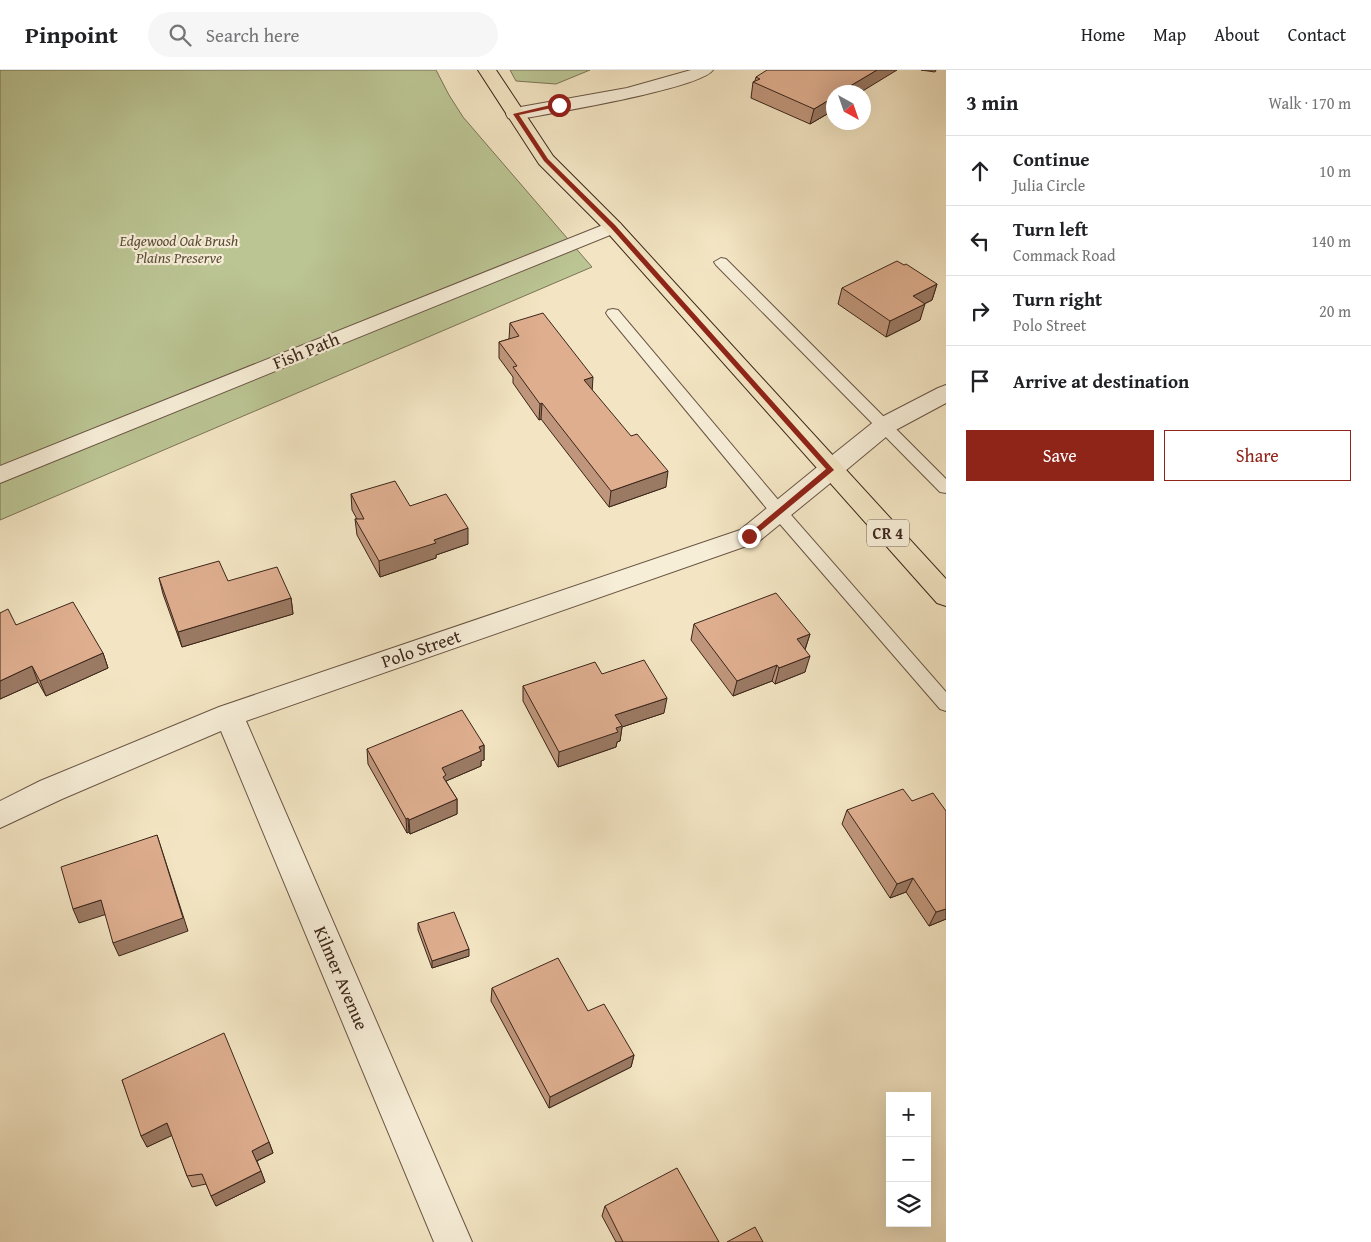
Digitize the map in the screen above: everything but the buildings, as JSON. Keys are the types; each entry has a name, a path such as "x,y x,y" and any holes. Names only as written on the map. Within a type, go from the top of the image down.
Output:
{"main road":[{"name":"CR 4","path":"487,70 546,160 613,226 830,470 946,596"}],"street":[{"path":"515,114 628,94 695,75 704,70"},
{"name":"Fish Path","path":"0,475 613,226"},
{"name":"Polo Street","path":"0,815 51,790 229,715 749,536 884,426 946,393"},
{"name":"Kilmer Avenue","path":"229,715 453,1242"}],"lane":[{"path":"721,262 946,488"},
{"path":"613,312 779,512 946,704"}],"green space":[{"name":"Edgewood Oak Brush Plains Preserve","path":"0,70 436,70 463,117 592,267 0,520"},
{"path":"510,70 590,70 556,84 516,81"}],"route":[{"path":"559,105 515,114 546,160 613,226 830,470 749,536"}]}
